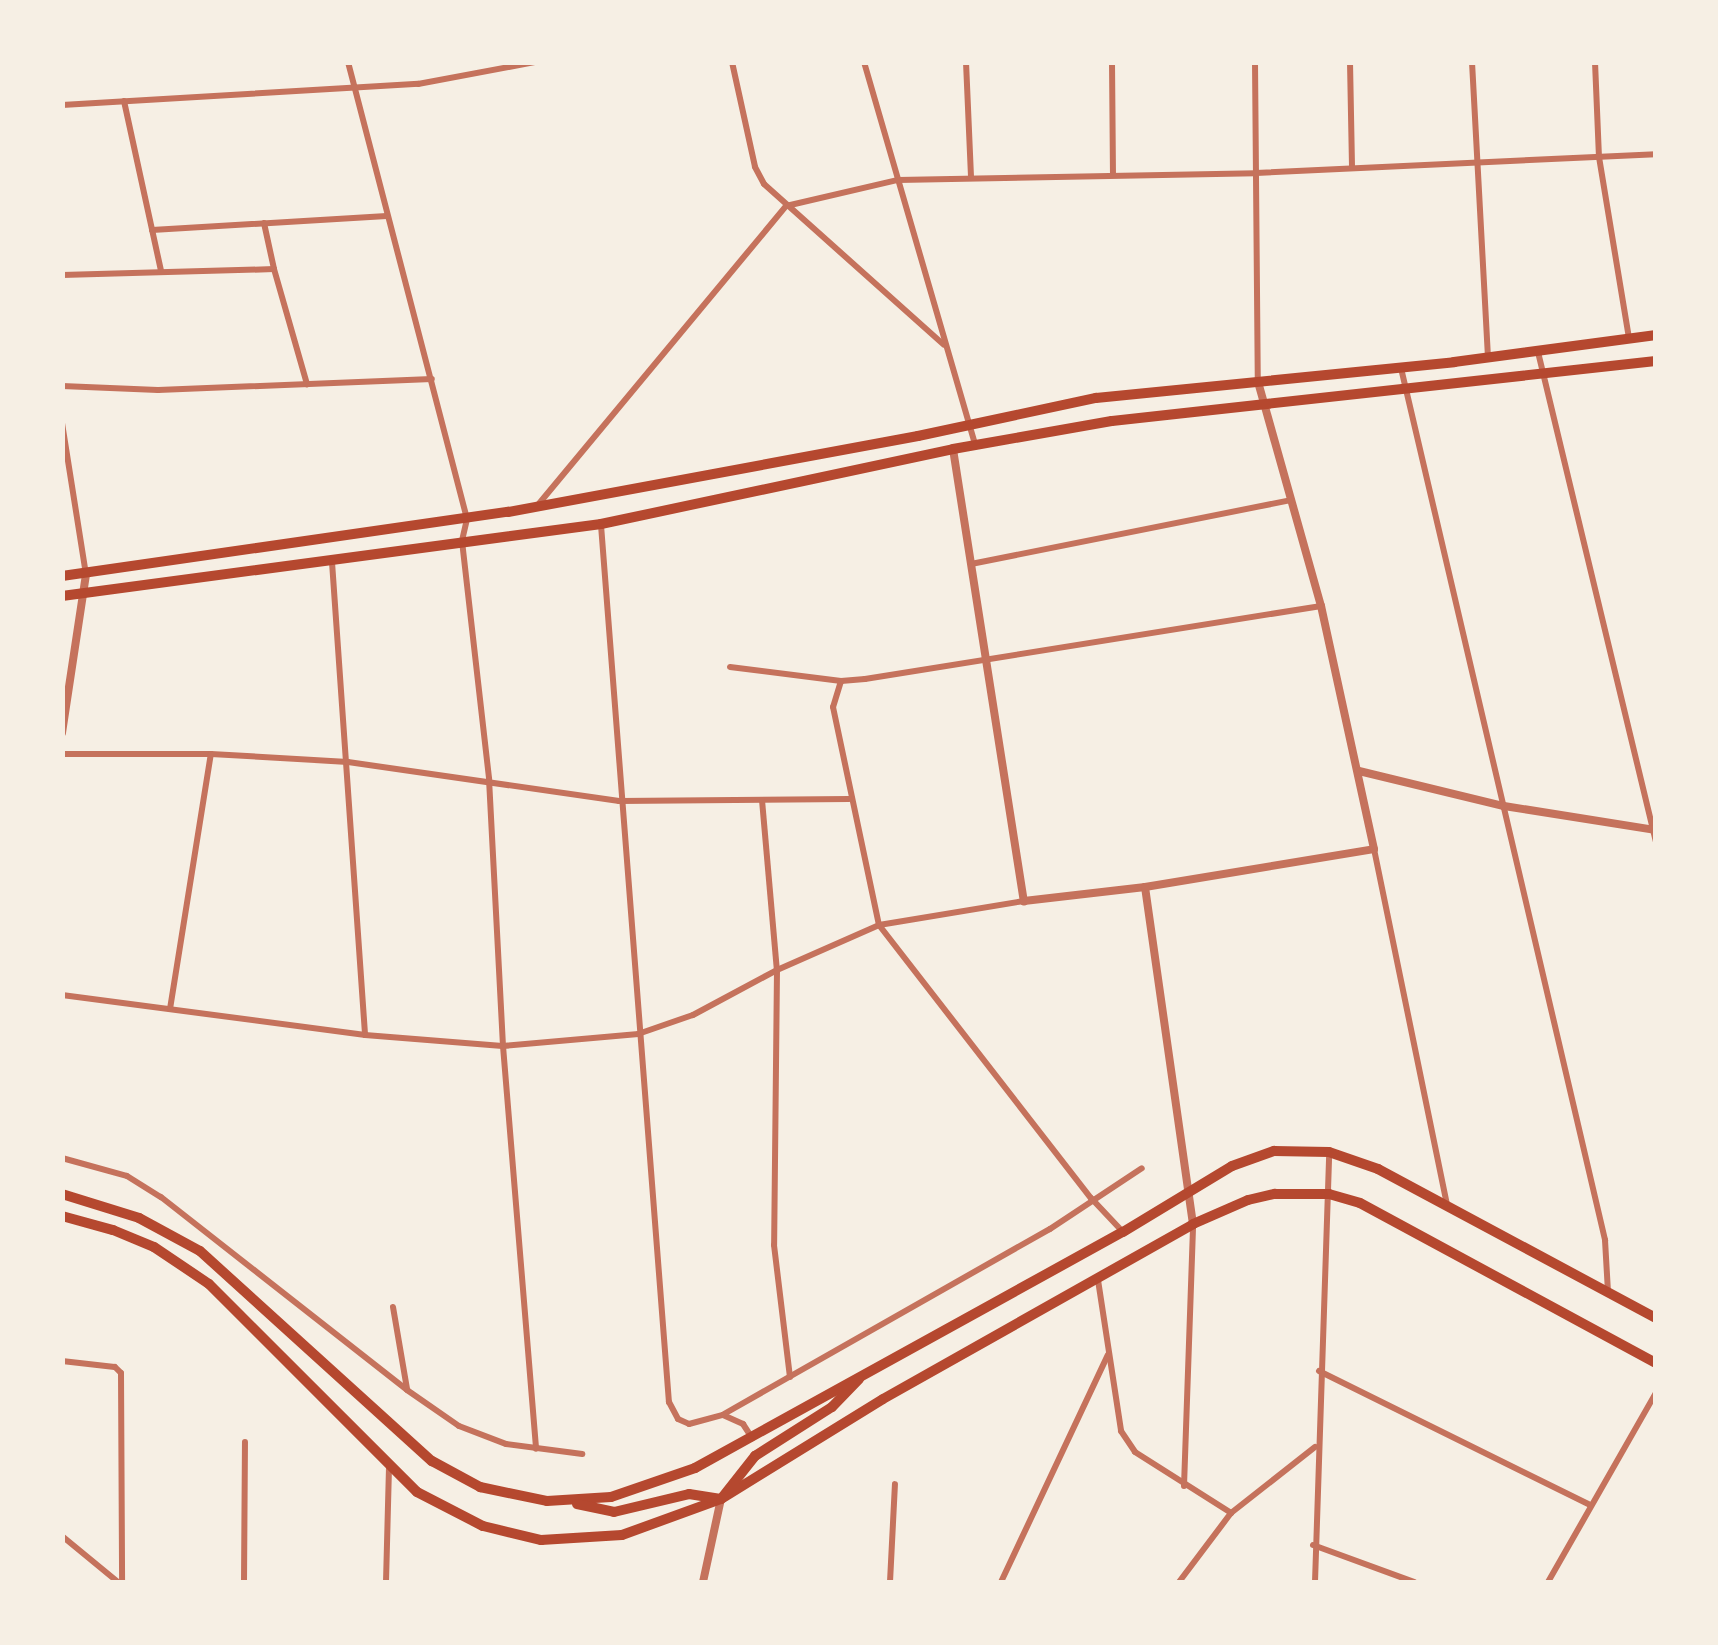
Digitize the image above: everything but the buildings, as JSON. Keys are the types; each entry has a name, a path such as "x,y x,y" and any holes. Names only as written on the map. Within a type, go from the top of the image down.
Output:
{"highway":[{"path":"62,576 536,507 1096,398 1401,368 1656,335"},
{"path":"62,596 600,524 953,449 1112,421 1656,361"},
{"path":"567,1501 642,1490 752,1438 1123,1232 1188,1190 1232,1166 1274,1151 1328,1152 1378,1168 1656,1318"},
{"path":"62,1194 139,1218 200,1251 281,1320 399,1436 458,1478 507,1494 567,1501 614,1512 689,1494 722,1499"},
{"path":"64,1220 114,1230 154,1247 209,1284 389,1466 445,1510 483,1526 542,1540 622,1535 722,1499 882,1399 1193,1224 1248,1200 1275,1194 1329,1194 1391,1218 1656,1363"},
{"path":"722,1499 755,1456 832,1407 864,1373"}],"street":[{"path":"348,62 467,518 462,541 489,779 503,1046 536,1449"},
{"path":"481,62 483,75"},
{"path":"62,105 353,88 483,75 536,62"},
{"path":"732,62 755,167 764,184 944,345"},
{"path":"864,62 975,445"},
{"path":"966,62 971,178"},
{"path":"1112,62 1114,175"},
{"path":"1255,62 1258,382 1321,606 1359,771 1447,1204"},
{"path":"1350,62 1352,168"},
{"path":"1472,62 1488,358"},
{"path":"1595,62 1599,156 1630,340"},
{"path":"124,101 161,272"},
{"path":"536,507 786,206 898,180 1256,173 1656,154"},
{"path":"152,230 387,216"},
{"path":"264,223 307,384"},
{"path":"62,274 274,269"},
{"path":"1538,352 1656,842"},
{"path":"1401,368 1605,1240 1608,1292"},
{"path":"62,386 158,390 432,379"},
{"path":"62,424 86,575 62,732"},
{"path":"953,449 1024,902"},
{"path":"971,564 1292,500"},
{"path":"600,524 669,1402 678,1419 689,1424 723,1415 1050,1230 1091,1198 1142,1168"},
{"path":"332,562 365,1035"},
{"path":"730,667 841,681 986,662 1321,606"},
{"path":"841,681 833,707 849,799 879,926 1091,1198 1123,1232"},
{"path":"62,754 211,754 348,762 489,779 619,801 849,799"},
{"path":"170,1010 211,754"},
{"path":"1359,771 1504,806 1654,830"},
{"path":"762,800 777,970 774,1246 790,1377"},
{"path":"62,996 365,1035 503,1046 638,1034 693,1015 777,970 879,926 1374,849"},
{"path":"1145,887 1193,1224 1184,1486"},
{"path":"1315,1582 1313,1545 1328,1152"},
{"path":"62,1158 127,1176 161,1198 407,1390 459,1426 506,1444 582,1454"},
{"path":"1098,1280 1121,1430 1135,1452 1231,1513"},
{"path":"393,1307 407,1390"},
{"path":"1001,1582 1108,1354"},
{"path":"62,1361 114,1367 120,1374 120,1582"},
{"path":"1319,1371 1590,1505"},
{"path":"1548,1582 1656,1393"},
{"path":"723,1415 743,1424 752,1438"},
{"path":"244,1442 244,1582"},
{"path":"1179,1582 1231,1513 1316,1446"},
{"path":"386,1582 389,1466"},
{"path":"890,1582 895,1484"},
{"path":"704,1582 722,1499"},
{"path":"62,1536 120,1582"},
{"path":"1313,1545 1414,1582"}]}
